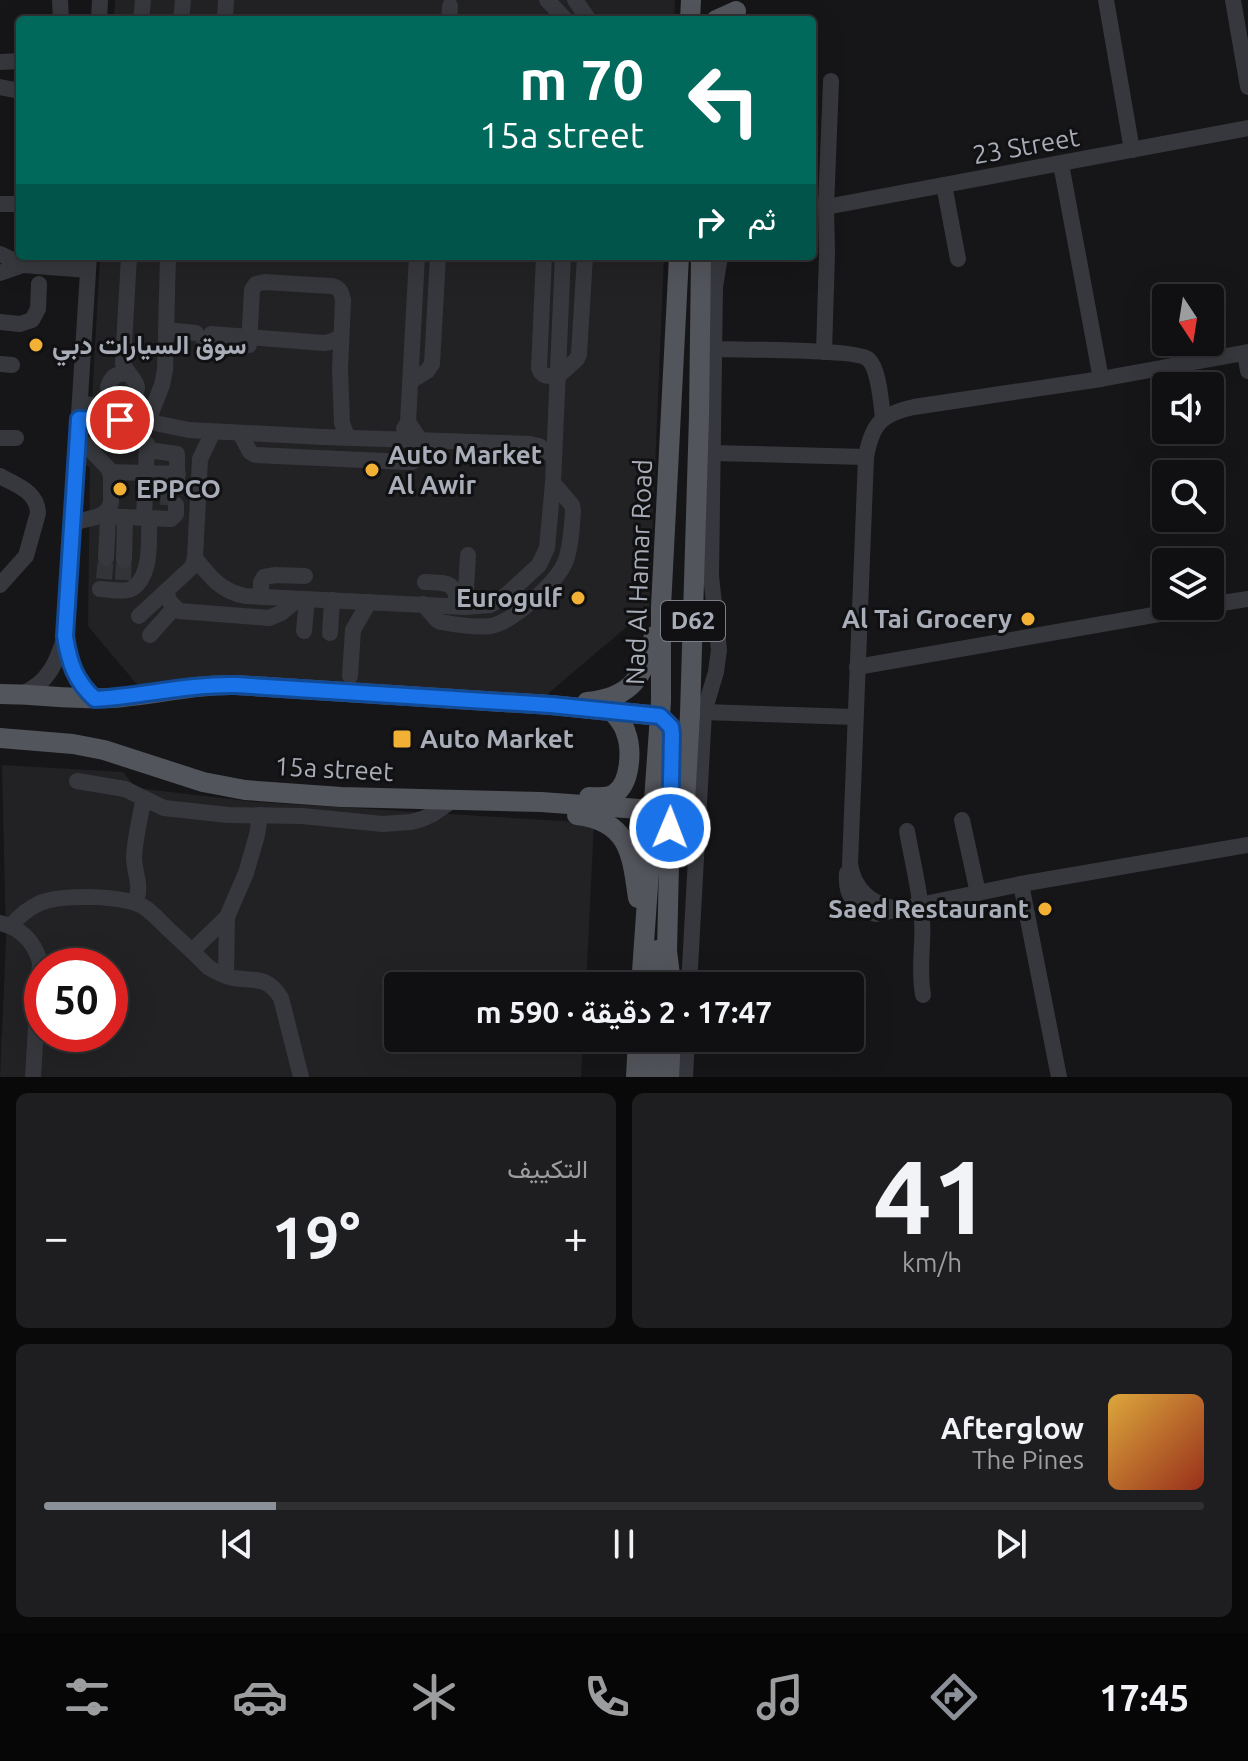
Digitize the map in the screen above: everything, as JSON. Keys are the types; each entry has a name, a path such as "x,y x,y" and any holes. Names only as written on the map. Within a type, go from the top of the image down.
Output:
{"main road":[{"name":"Nad Al Hamar Road","path":"673,972 670,805 660,716 661,607 679,260"},
{"name":"Nad Al Hamar Road","path":"642,972 651,845 670,805 697,713 702,268"},
{"path":"702,268 715,307"},
{"path":"699,416 713,446"},
{"path":"666,519 673,559 666,711 670,719 678,722 697,713"},
{"path":"551,705 607,699 631,686 646,663 661,607"},
{"path":"10,694 95,699 216,684 551,705 660,716"},
{"path":"612,711 624,727 628,744 628,766 621,788 605,797 570,797 541,802 556,813 601,819 622,837 634,870 643,942"},
{"name":"15a street","path":"0,738 73,744 104,750 203,782 245,790 380,799 670,805"},
{"path":"651,845 658,844 661,850 672,972"},
{"path":"636,1077 637,1052"},
{"path":"652,1077 653,1052"},
{"path":"669,1077 670,1052"}],"street":[{"path":"547,0 562,16"},
{"path":"1106,0 1132,150"},
{"path":"1233,0 1248,87"},
{"path":"824,352 827,254 819,206 831,81"},
{"name":"23 Street","path":"819,206 1248,128"},
{"path":"1061,164 1101,379"},
{"path":"944,185 958,259"},
{"path":"0,273 23,260 88,263 65,636 52,671 32,690 10,694"},
{"path":"125,369 132,260"},
{"path":"148,421 162,385 168,260"},
{"path":"395,439 408,422 417,260"},
{"path":"411,381 432,364 438,260"},
{"path":"544,260 539,368 546,376 558,376 579,354 585,260"},
{"path":"195,558 221,587 232,593 460,607 483,607 497,602 539,565 547,548 553,483 563,260"},
{"path":"674,972 697,713 716,672 719,650 712,585 715,307 719,260"},
{"path":"250,341 252,290 260,282 339,289 342,296 342,423 351,438"},
{"path":"0,322 20,324 32,320 38,309 39,284"},
{"path":"166,335 324,343 341,337"},
{"path":"250,341 325,350 340,362"},
{"path":"715,349 864,356 872,362 876,372 883,418"},
{"path":"1248,371 1246,352 1101,379 914,407 895,411 883,418 869,438 866,457 850,864 846,886 849,896 865,911 888,913 1021,884 1248,845"},
{"path":"324,437 332,428 340,362"},
{"path":"79,419 113,421 125,417 213,432 530,444 539,446 554,457"},
{"path":"79,419 110,472 111,503 107,511 112,517 115,559"},
{"path":"240,433 250,452 255,455 412,462 422,453 420,440 408,422"},
{"path":"189,430 200,459"},
{"path":"139,616 192,567 200,459 213,432"},
{"path":"713,446 866,457"},
{"path":"112,585 128,590 135,586 147,565 166,476 177,454 147,447 166,476"},
{"path":"110,472 166,476"},
{"path":"0,476 31,494 38,513 26,556 0,585"},
{"path":"423,604 441,622 496,625 513,616 548,587 567,558 573,510 553,483"},
{"path":"72,523 160,513"},
{"path":"460,607 468,555"},
{"path":"261,597 264,577 305,576"},
{"path":"425,582 448,584 456,593 460,607"},
{"path":"166,592 174,608 186,612 273,617 303,599"},
{"path":"303,599 304,631"},
{"path":"1224,603 1248,599"},
{"path":"336,600 353,630"},
{"path":"330,633 336,600"},
{"path":"350,676 353,630 369,602"},
{"path":"150,635 174,608"},
{"path":"857,667 1152,616"},
{"path":"65,636 72,670 95,699"},
{"path":"697,713 855,717"},
{"path":"77,781 111,785 136,793 164,808 383,824 411,822 433,814 453,800"},
{"path":"135,902 139,885 134,853 144,798"},
{"path":"380,799 392,808 399,824"},
{"path":"226,976 227,917 246,873 260,815"},
{"path":"962,820 978,893"},
{"path":"907,831 923,930 919,970 923,995"},
{"path":"1021,884 1059,1077"},
{"path":"6,924 33,907 62,898 115,898 135,902 150,911 208,967 226,976 257,979 269,984 278,993 301,1077"},
{"path":"192,951 227,917"},
{"path":"6,924 18,929 31,941 40,962 33,1077"},
{"path":"685,1077 686,1052"}],"shaded area":[{"path":"115,0 675,0 674,16 114,16"},
{"name":"Auto Market Al Awir","path":"100,260 664,260 649,608 531,708 139,687 88,626 90,468 86,465 86,437 90,436"},
{"path":"2,765 123,772 136,788 257,802 594,823 587,972 384,972 384,1052 582,1052 581,1077 0,1077 6,940"}],"tunnel":[{"path":"196,341 210,342"},
{"path":"168,505 169,479"},
{"path":"104,579 106,558"},
{"path":"123,580 124,560"}],"place":[{"name":"سوق السيارات دبي","path":"36,345"},
{"name":"Auto Market Al Awir","path":"372,470"},
{"name":"EPPCO","path":"120,489"},
{"name":"Eurogulf","path":"578,598"},
{"name":"Al Tai Grocery","path":"1028,619"},
{"name":"Auto Market","path":"402,739"},
{"name":"Saed Restaurant","path":"1045,909"}],"route":[{"path":"120,420 79,419 65,636 72,670 95,699 216,684 551,705 660,716 671,727 672,734 670,828"}]}
